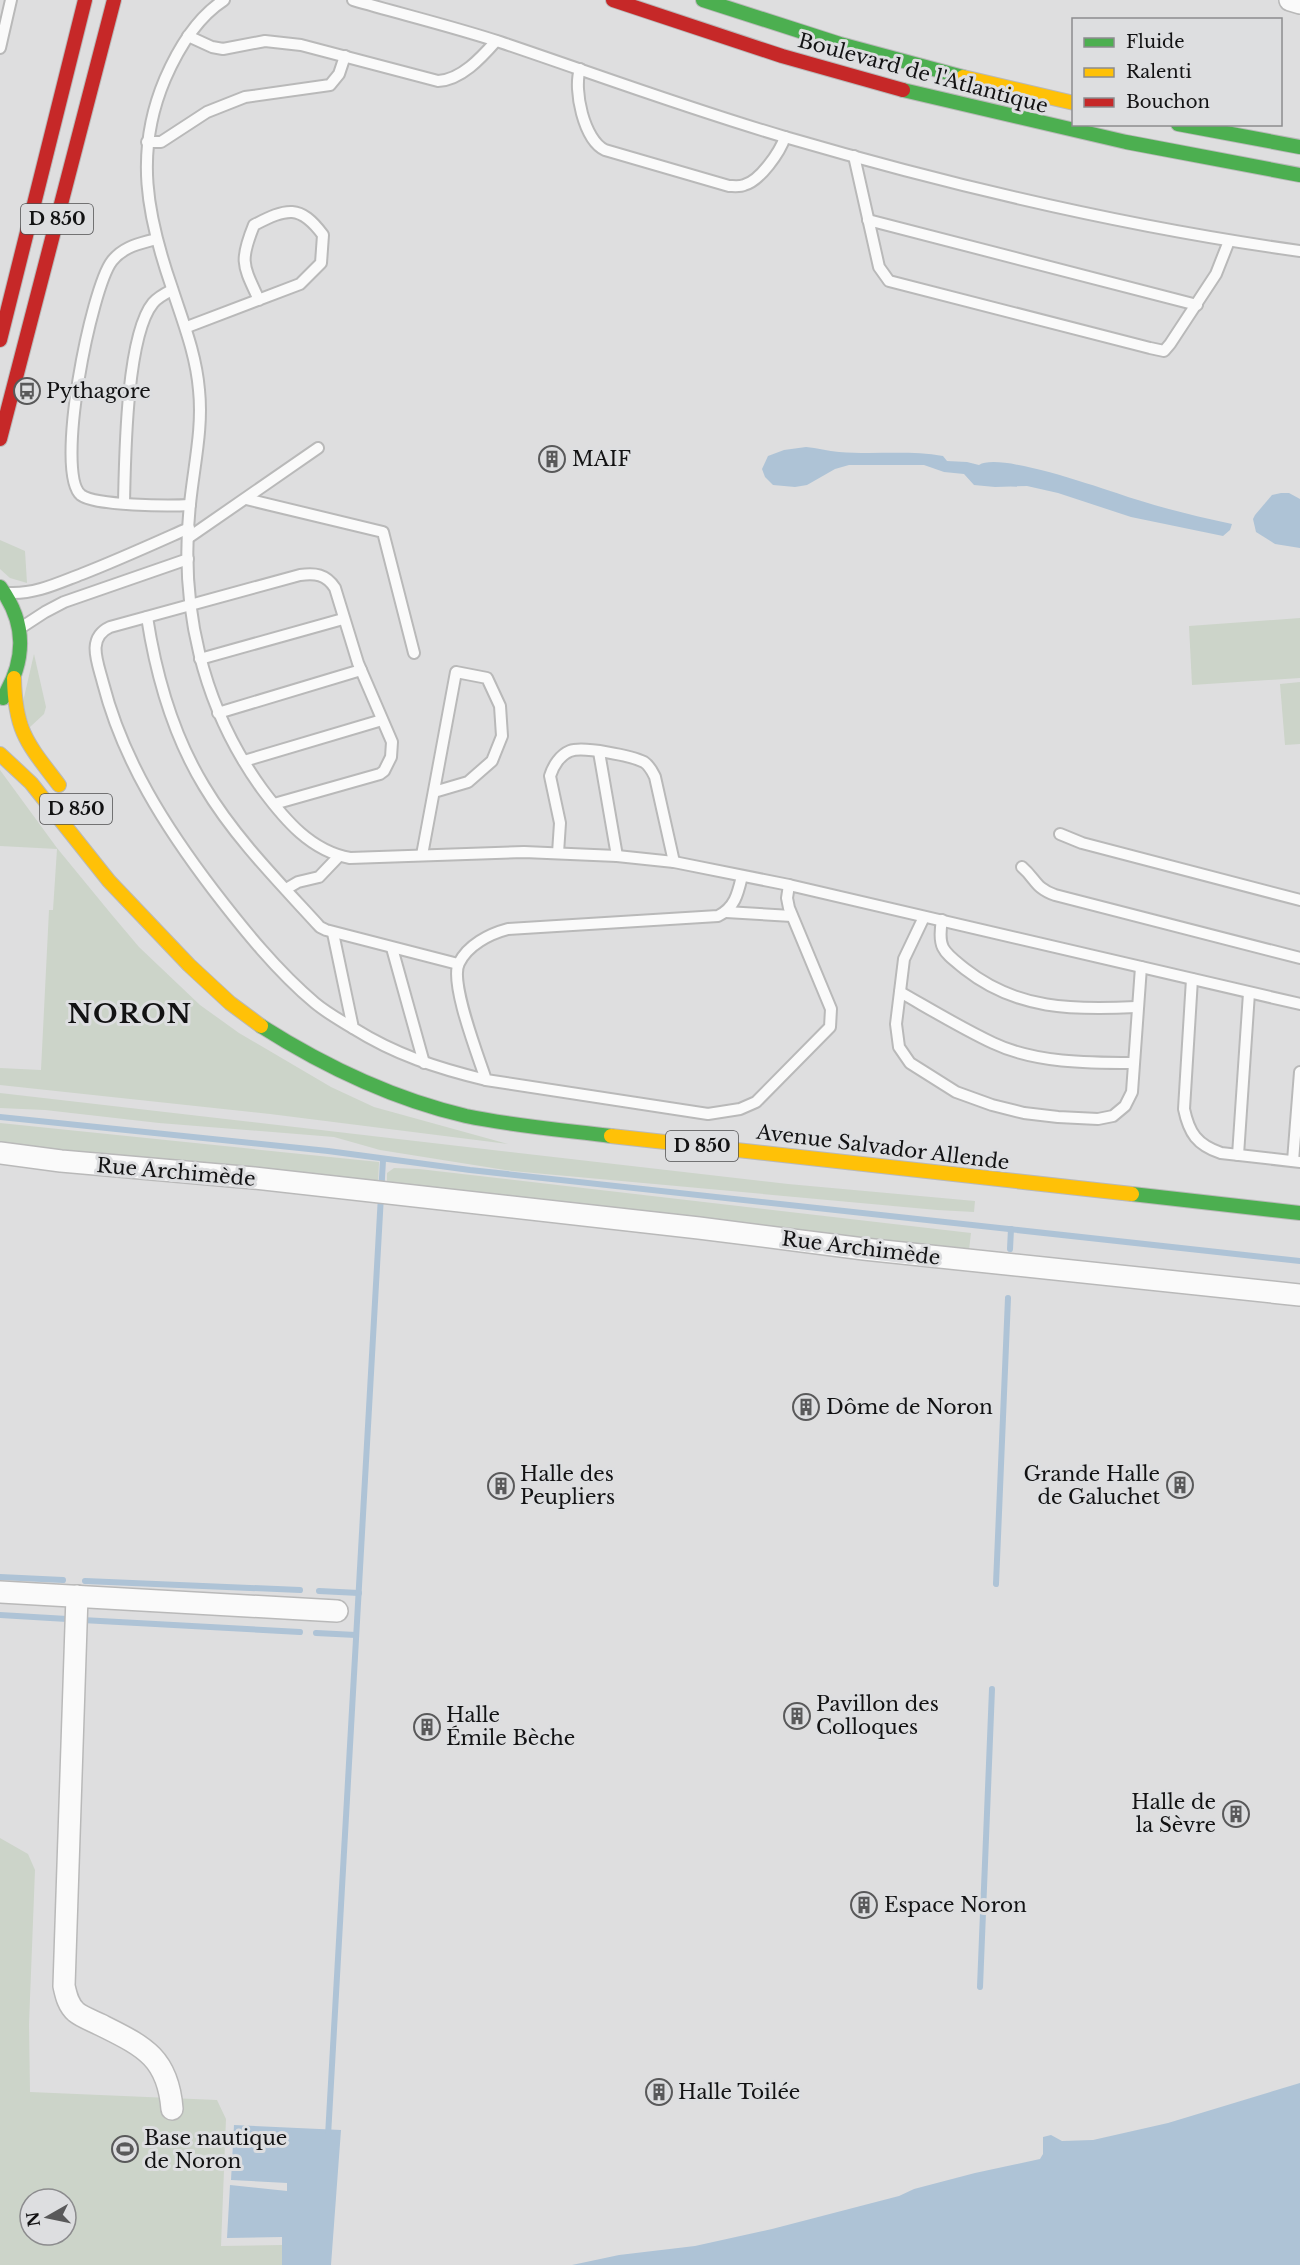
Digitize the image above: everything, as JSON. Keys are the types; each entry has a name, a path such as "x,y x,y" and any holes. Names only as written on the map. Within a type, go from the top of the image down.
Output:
{"main road":[{"name":"D 850","path":"0,340 85,0"},
{"name":"D 850","path":"0,439 114,0"},
{"name":"Boulevard de l'Atlantique","path":"613,0 760,50 912,93 1110,139 1300,175"},
{"name":"Boulevard de l'Atlantique","path":"703,0 760,20 924,68 1072,103"},
{"path":"1189,126 1300,147"},
{"path":"0,701 14,678 20,662 20,628 17,616 3,590"},
{"name":"D 850","path":"14,678 14,705 21,731 27,744 68,798"},
{"name":"Avenue Salvador Allende","path":"0,754 35,785 108,879 195,973 221,996 252,1020 307,1053 369,1085 442,1111 525,1126 1300,1213"},
{"name":"Avenue Salvador Allende","path":"123,874 159,933"}],"street":[{"path":"1290,0 1300,3"},
{"name":"Rue Archimède","path":"0,1153 423,1197 886,1251 1300,1295"},
{"path":"0,1592 337,1611"},
{"path":"77,1596 63,1986 68,2001 75,2011 133,2042 154,2059 169,2082 171,2109"}],"lane":[{"path":"0,48 11,0"},
{"path":"224,0 201,19 188,36 159,94 150,122 147,142 147,187 156,239 195,356 201,406 200,432 190,505 188,558 190,606 200,659 218,713 244,761 274,804 293,826 316,846 339,856 362,859 422,855 558,853 674,862 789,885 1300,1004"},
{"path":"352,0 496,41 785,137 854,156 979,189 1082,212 1229,241 1300,251"},
{"path":"188,36 212,47 223,49 265,41 283,42 438,81 449,81 458,76 496,41"},
{"path":"147,142 161,142 207,112 245,97 330,86 339,74 345,56"},
{"path":"580,69 576,80 577,89 587,128 592,140 605,150 729,186 744,185 755,179 775,157 785,137"},
{"path":"854,156 879,267 889,281 1164,351 1216,274 1229,241"},
{"path":"187,327 259,300 300,284 321,263 323,235 305,215 291,212 275,214 254,225 243,256 247,273 259,300"},
{"path":"868,220 1197,305"},
{"path":"156,239 122,250 111,262 102,280 84,347 73,414 72,458 75,486 81,495 93,500 190,505"},
{"path":"124,503 129,400 140,335 153,304 172,290"},
{"path":"3,590 22,594 45,588 189,533 246,499 318,448"},
{"path":"246,499 383,532 414,653"},
{"path":"20,628 64,602 188,558"},
{"path":"274,804 384,771 392,749 392,742 361,670 335,588 330,580 311,573 102,631 97,638 96,658 111,708 142,784 178,841 240,924 315,1003 388,1048 424,1064 486,1080 708,1114 724,1113 756,1102 830,1027 832,1018 831,1010 792,915 787,898 789,885"},
{"path":"147,617 153,657 163,690 203,784 224,816 286,890 320,927 333,933 458,964"},
{"path":"200,659 343,619"},
{"path":"218,713 361,670"},
{"path":"422,855 456,672 487,678 500,706 502,736 492,761 468,782 434,792"},
{"path":"244,761 382,720"},
{"path":"558,853 560,823 550,776 562,756 578,750 637,759 651,768 674,862"},
{"path":"599,752 617,856"},
{"path":"1059,834 1082,843 1300,900"},
{"path":"286,890 298,882 319,877 339,856"},
{"path":"1022,867 1035,884 1055,895 1300,957"},
{"path":"486,1080 458,992 456,976 458,964 480,940 508,929 718,916 726,912 734,903 742,876"},
{"path":"726,912 792,915"},
{"path":"924,917 904,959 897,1036 903,1056 910,1063 956,1092 1024,1113 1098,1119 1113,1116 1125,1106 1132,1092 1136,1007 1141,967"},
{"path":"942,920 939,939 945,952 982,982 1001,992 1028,1002 1059,1007 1136,1007"},
{"path":"333,933 353,1028"},
{"path":"392,948 424,1064"},
{"path":"1192,979 1184,1109 1187,1126 1195,1139 1210,1149 1297,1162 1300,1072"},
{"path":"900,992 994,1044 1025,1054 1056,1060 1133,1063"},
{"path":"1238,1155 1249,993"}],"shaded area":[{"path":"0,540 25,551 27,583 10,578 0,569"},
{"path":"1300,618 1300,678 1192,685 1189,626"},
{"path":"34,654 46,707 44,714 30,727 22,706"},
{"path":"1300,682 1300,744 1285,745 1280,684"},
{"path":"0,770 57,848 139,947 200,1005 239,1033 331,1087 374,1107 508,1144 270,1114 0,1085 0,1068 41,1070 49,910 53,910 57,849 0,846"},
{"path":"0,1093 788,1184 975,1201 974,1212 512,1171 380,1150 334,1137 159,1123 45,1110 0,1108"},
{"path":"0,1123 379,1162 378,1184 0,1143"},
{"path":"394,1168 419,1169 971,1233 969,1250 387,1185 387,1173"},
{"name":"Base nautique de Noron","path":"0,1838 28,1854 35,1870 29,2024 30,2092 217,2100 226,2119 221,2246 282,2245 282,2265 0,2265"}],"water":[{"path":"806,447 852,453 930,454 943,456 947,461 979,465 991,462 1009,463 1057,474 1161,507 1232,524 1230,530 1223,536 1131,517 1058,493 1027,486 974,485 964,474 944,472 924,465 849,465 835,469 807,485 795,487 773,485 765,477 762,469 768,456 784,450"},
{"path":"1289,493 1300,499 1300,548 1275,544 1256,532 1253,519 1255,515 1272,495"},
{"path":"1300,2083 1300,2265 572,2265 619,2255 695,2246 772,2229 899,2196 914,2189 975,2173 1040,2159 1043,2154 1043,2137 1051,2135 1062,2141 1093,2140 1168,2123"},
{"path":"234,2125 341,2130 331,2265 282,2265 282,2237 227,2238 230,2185 287,2191 287,2183 231,2180"}],"waterway":[{"path":"0,1117 328,1151 470,1170 1300,1261"},
{"path":"328,2136 383,1160"},
{"path":"1010,1249 1011,1229"},
{"path":"996,1584 1008,1298"},
{"path":"0,1577 63,1580"},
{"path":"85,1581 300,1590"},
{"path":"319,1591 359,1593"},
{"path":"0,1615 67,1619"},
{"path":"82,1620 300,1632"},
{"path":"316,1633 356,1635"},
{"path":"980,1987 992,1689"}],"traffic: fast":[{"path":"703,0 840,44 963,77"},
{"path":"903,90 1126,142 1300,175"},
{"path":"1189,126 1300,147"},
{"path":"0,587 15,615 20,642 16,670 3,698"},
{"path":"261,1026 334,1068 386,1091 439,1109 466,1116 539,1128 611,1136"},
{"path":"1132,1194 1300,1213"}],"traffic: slow":[{"path":"963,77 1072,103"},
{"path":"14,678 17,712 25,736 59,785"},
{"path":"0,754 31,783 109,881 189,965 230,1003 261,1026"},
{"path":"611,1136 1132,1194"}],"traffic: jam":[{"path":"0,340 85,0"},
{"path":"0,439 114,0"},
{"path":"613,0 782,56 903,90"}],"place":[{"name":"Pythagore","path":"27,391"},
{"name":"MAIF","path":"552,459"},
{"name":"Dôme de Noron","path":"806,1407"},
{"name":"Grande Halle de Galuchet","path":"1180,1485"},
{"name":"Halle des Peupliers","path":"501,1486"},
{"name":"Pavillon des Colloques","path":"797,1716"},
{"name":"Halle Émile Bèche","path":"427,1727"},
{"name":"Halle de la Sèvre","path":"1236,1814"},
{"name":"Espace Noron","path":"864,1905"},
{"name":"Halle Toilée","path":"659,2092"},
{"name":"Base nautique de Noron","path":"125,2149"}],"district":[{"name":"NORON","path":"130,1014"}]}
